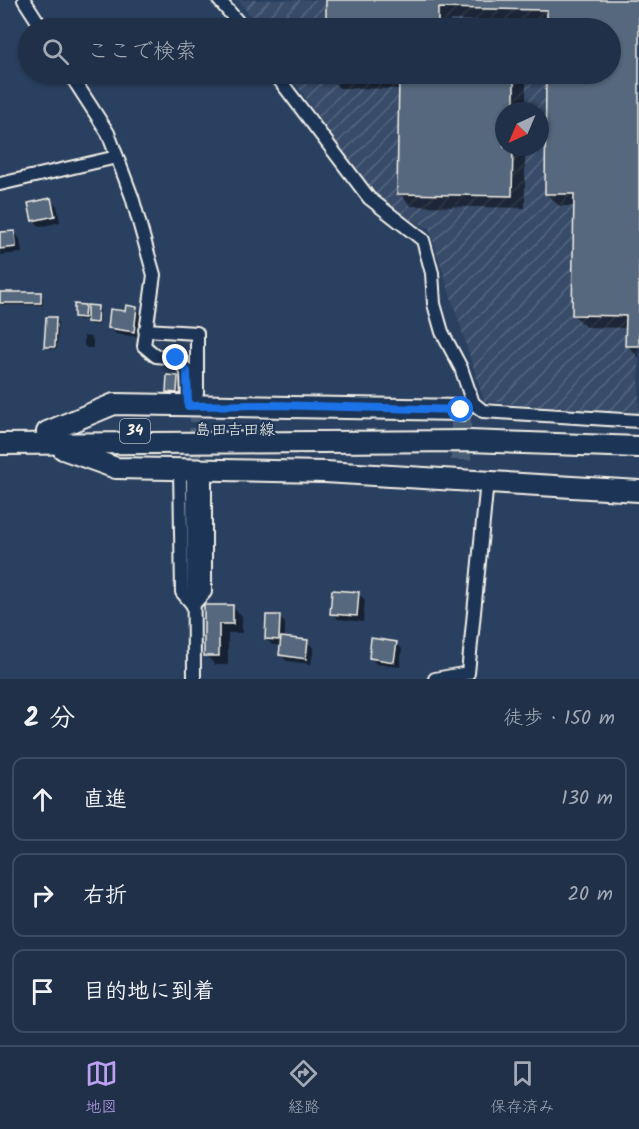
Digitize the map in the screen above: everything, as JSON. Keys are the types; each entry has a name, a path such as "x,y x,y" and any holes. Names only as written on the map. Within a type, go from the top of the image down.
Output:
{"main road":[{"path":"47,438 114,404 193,400 272,405 461,410"},
{"name":"島田吉田線","path":"0,432 47,438 470,441 639,447"},
{"path":"47,438 116,468 193,473 325,472 639,491"},
{"name":"島田吉田線","path":"0,444 47,438"}],"street":[{"path":"24,0 36,18"},
{"path":"219,0 234,18"},
{"path":"76,84 108,133 132,197 154,275 144,346 156,356 176,358 187,371 193,400"},
{"path":"283,84 369,198 423,240 432,273 434,304 442,332 461,368 473,403 483,411 639,421"},
{"path":"0,184 117,157"},
{"path":"145,330 197,333 193,400"},
{"path":"193,473 205,592 193,605"},
{"path":"193,473 182,592 193,605 194,679"},
{"path":"435,679 468,673 487,481"}],"shaded area":[{"path":"239,0 639,0 639,416 484,401 429,228 381,207 296,84 621,84 621,18 251,18"}],"building":[{"path":"326,0 639,0 639,346 625,346 626,316 572,315 574,194 545,194 545,156 549,156 549,102 546,102 546,84 621,84 621,18 547,18 547,10 438,8 438,18 326,18"},
{"path":"399,84 514,84 514,102 495,102 495,156 513,156 512,196 397,194"},
{"path":"51,198 55,216 32,221 28,203"},
{"path":"15,231 16,247 0,249 0,232"},
{"path":"0,292 41,292 41,303 0,303"},
{"path":"74,304 85,305 84,318 74,317"},
{"path":"87,305 98,306 97,323 87,322"},
{"path":"126,305 137,307 134,332 108,328 110,309 125,311"},
{"path":"46,317 56,317 55,347 44,347"},
{"path":"167,375 178,376 177,393 166,392"},
{"path":"332,590 359,592 357,616 330,614"},
{"path":"204,605 233,605 233,624 219,624 219,656 204,656"},
{"path":"266,615 280,615 279,640 265,639"},
{"path":"281,637 308,640 306,659 279,655"},
{"path":"371,638 397,642 394,662 369,658"}],"tunnel":[{"path":"193,476 197,401"},
{"path":"461,410 461,479"}],"route":[{"path":"176,358 187,371 188,406 272,405 461,410"}]}
